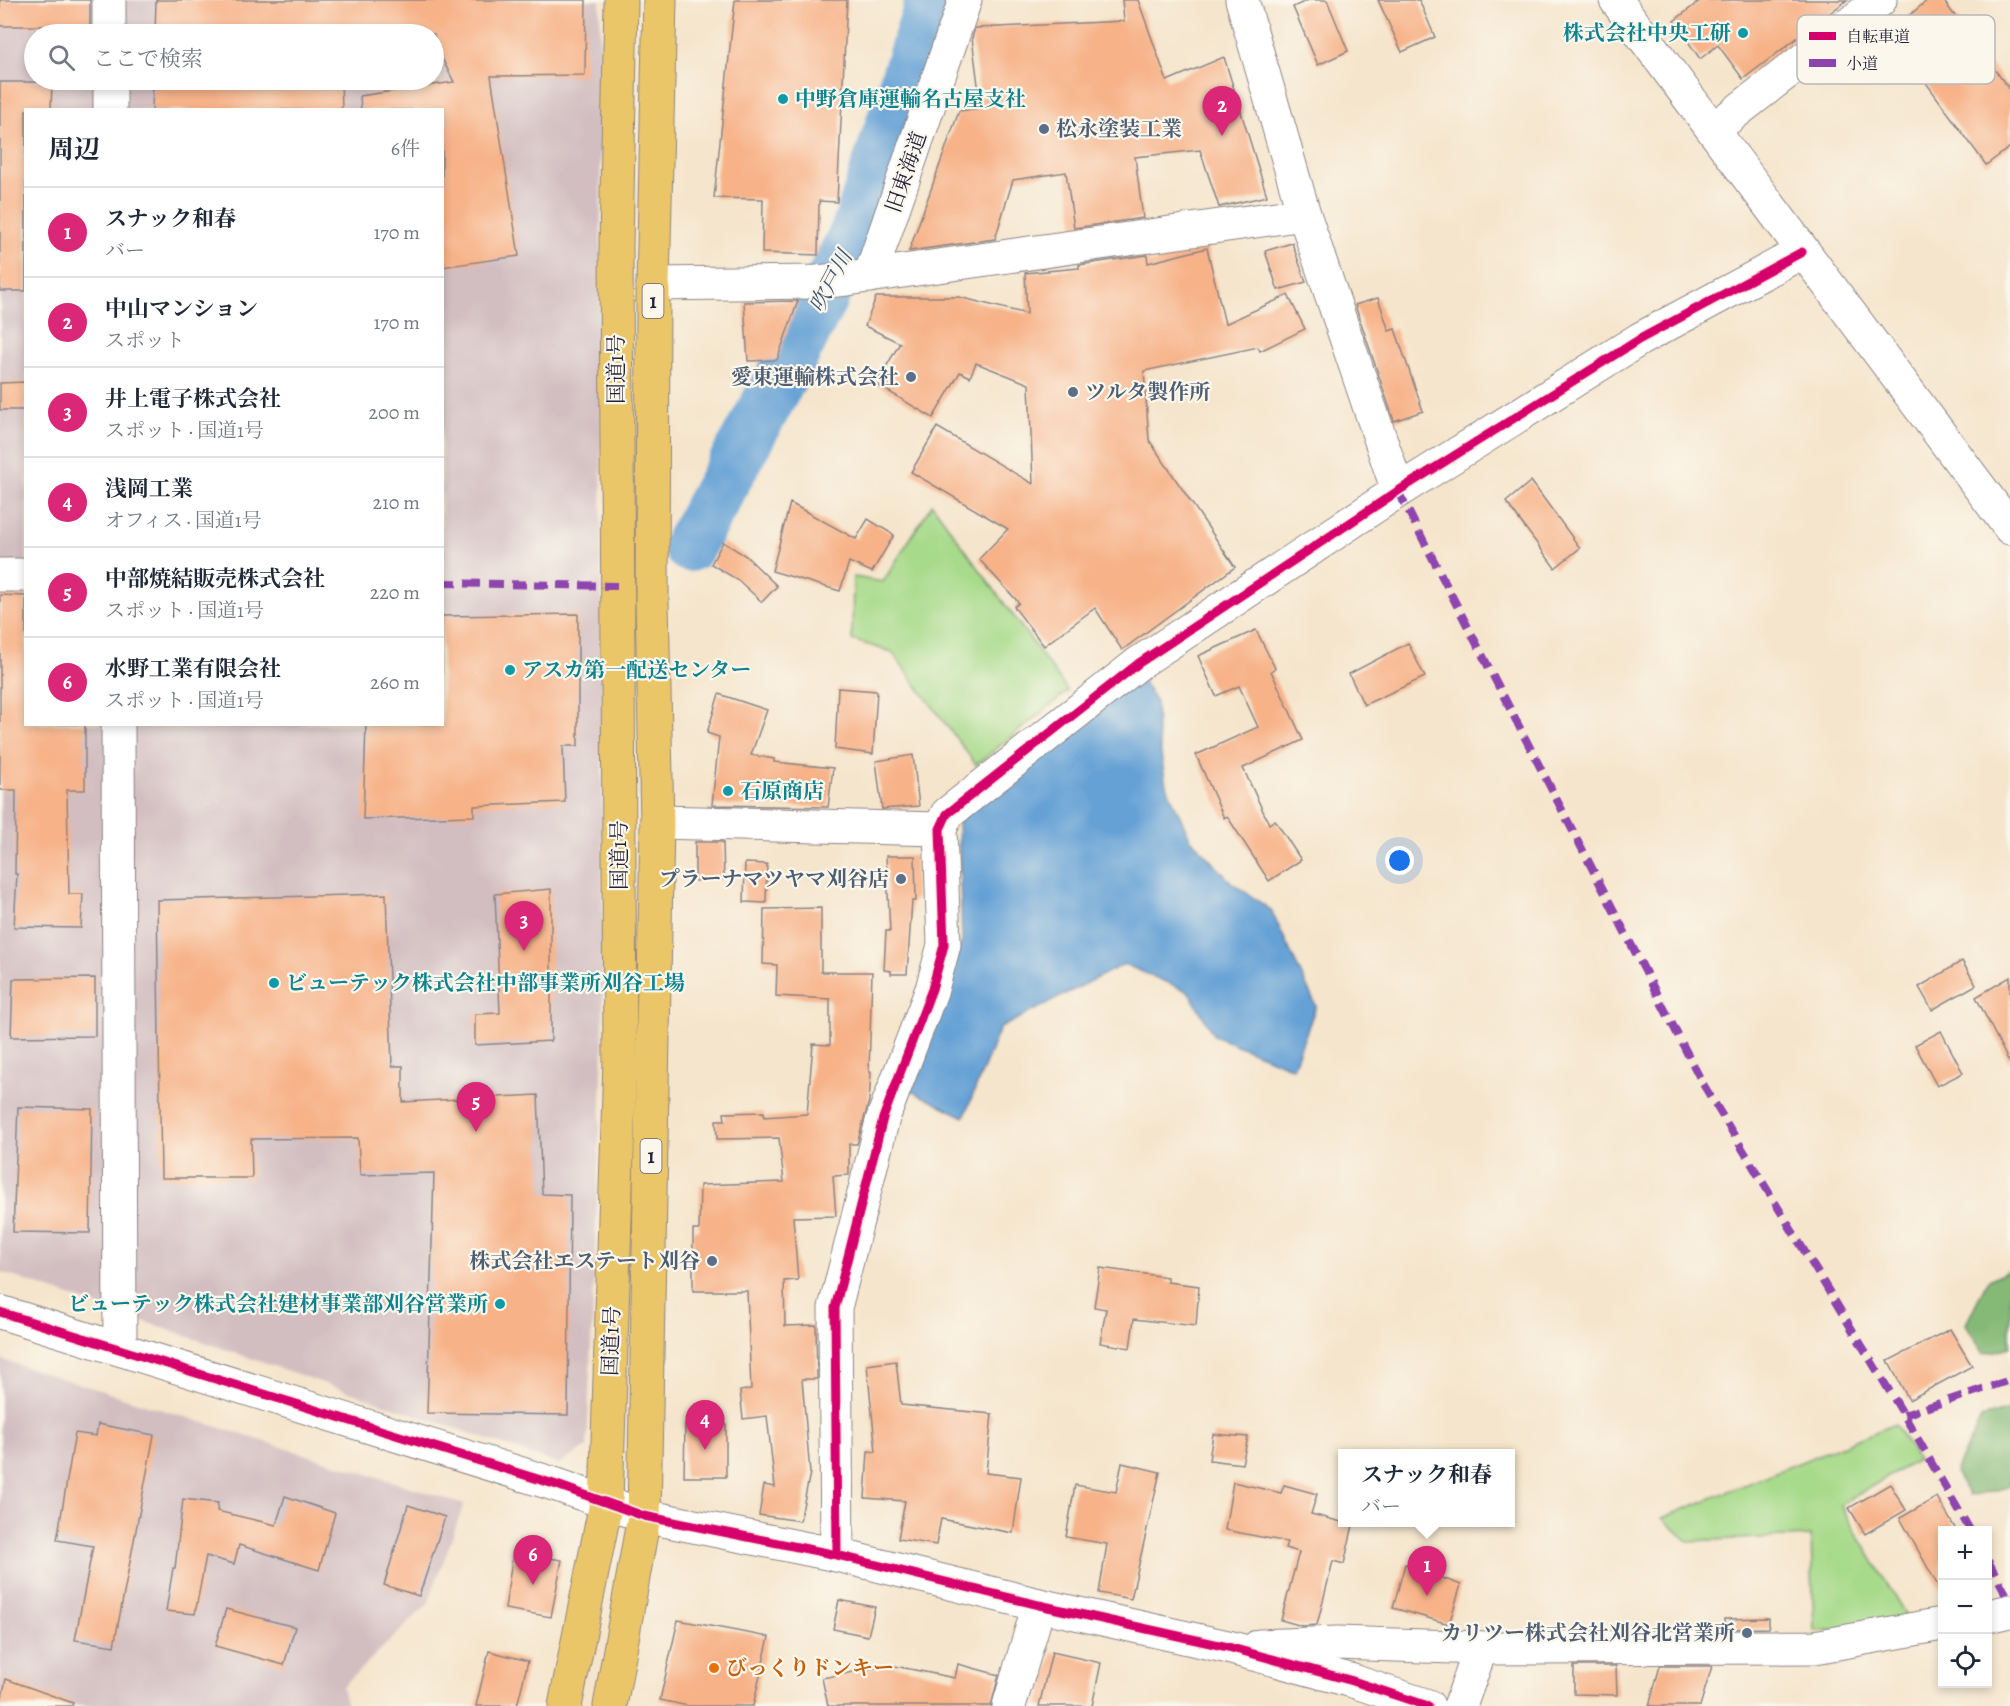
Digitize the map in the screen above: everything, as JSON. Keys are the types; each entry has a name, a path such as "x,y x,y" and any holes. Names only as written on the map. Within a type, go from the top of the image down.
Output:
{"highway":[{"name":"国道1号","path":"565,1706 606,1503 620,1061 616,246 621,0"},
{"name":"国道1号","path":"610,1706 644,1516 657,822 652,602 653,284 660,0"}],"street":[{"path":"109,0 109,24"},
{"name":"旧東海道","path":"845,279 965,0"},
{"path":"1242,0 1304,214 1398,491"},
{"path":"1616,0 2010,528"},
{"path":"1853,15 1866,4"},
{"path":"1714,129 1797,61"},
{"path":"110,90 110,108"},
{"path":"653,284 845,279 1304,214"},
{"path":"837,1555 835,1308 883,1118 932,989 944,945 939,829 947,814 1139,663 1398,491 1640,339 1802,252"},
{"path":"0,575 24,575"},
{"path":"118,726 120,1349"},
{"path":"657,822 939,829"},
{"path":"0,1312 557,1485 644,1516 837,1555 1039,1605 1227,1647 1349,1694 1428,1706"},
{"path":"1009,1706 1039,1605"},
{"path":"1992,1615 2010,1611"},
{"path":"1227,1647 1338,1643 1481,1648 1815,1647 1938,1625"},
{"path":"1460,1706 1481,1648"}],"shaded area":[{"path":"0,0 600,0 603,1050 587,1447 559,1464 0,1272"},
{"path":"0,1359 464,1504 428,1604 342,1687 347,1706 0,1706"}],"green space":[{"path":"932,504 1068,691 976,765 892,652 852,640 853,577 883,582"},
{"path":"2010,1269 2010,1347 1984,1354 1966,1324 1987,1281"},
{"path":"2010,1410 2010,1487 1969,1496 1955,1472 1981,1418"},
{"path":"1895,1424 1917,1460 1840,1505 1913,1627 1814,1631 1811,1536 1688,1541 1662,1518"}],"water":[{"path":"1140,677 1156,702 1157,729 1166,785 1190,838 1231,882 1271,910 1316,1006 1293,1068 1214,1036 1189,992 1124,964 1000,1028 964,1117 905,1088 962,941 958,820"}],"building":[{"path":"0,0 90,0 90,24 0,26"},
{"path":"156,0 586,0 585,75 491,76 519,256 444,267 444,108 361,108 360,96 400,90 444,90 444,83 454,82 444,62 444,24 155,24"},
{"name":"中野倉庫運輸名古屋支社","path":"735,0 847,0 837,202 819,201 818,255 762,253 763,199 714,198"},
{"path":"1122,0 1138,0 1167,81 1224,57 1267,196 1219,207 1200,150 1135,157 1143,218 1074,228 1066,172 1013,180 995,239 909,251 959,111 981,108 972,38 975,28 1124,21"},
{"path":"1308,0 1327,0 1348,51 1318,65 1293,7"},
{"path":"1378,0 1419,0 1435,37 1402,52"},
{"name":"株式会社中央工研","path":"1701,0 1847,0 1827,15 1797,15 1797,38 1743,79 1718,45 1700,59 1674,21"},
{"path":"1928,0 1943,0 1954,15 1910,15"},
{"path":"1995,70 2010,90 2010,147 1986,165 1927,84 1995,84"},
{"path":"0,82 24,82 24,90 52,90 51,108 24,108 24,291 0,291"},
{"path":"153,90 341,90 342,108 152,108"},
{"path":"1292,243 1306,282 1278,290 1265,251"},
{"path":"1207,248 1225,324 1288,295 1305,329 1260,351 1258,347 1144,371 1149,440 1235,567 1122,650 1095,608 1044,646 1014,607 1019,603 979,559 1008,529 911,472 937,427 1033,484 1029,384 976,363 970,377 960,372 933,418 876,384 900,343 865,326 876,297 959,297 1027,314 1025,273 1079,268 1079,265 1147,255 1148,263"},
{"path":"1378,298 1389,331 1395,329 1423,411 1394,421 1355,305"},
{"path":"798,301 777,360 748,361 744,302"},
{"path":"24,382 24,410 0,410 0,383"},
{"path":"1531,481 1580,548 1555,568 1506,502"},
{"path":"790,503 856,539 868,519 894,535 872,572 849,562 840,591 772,571"},
{"path":"723,542 746,556 777,586 762,602 738,580 711,564"},
{"path":"0,595 24,596 24,726 85,726 85,790 67,790 69,894 83,894 81,928 14,927 17,874 15,874 16,790 0,790"},
{"path":"578,614 578,746 563,746 565,802 474,806 474,816 363,819 366,726 444,726 444,616"},
{"path":"1256,630 1275,668 1271,671 1303,740 1243,768 1269,824 1275,820 1301,860 1269,881 1227,816 1224,818 1196,755 1258,727 1239,686 1216,696 1198,656"},
{"path":"1408,643 1425,677 1364,705 1349,674"},
{"path":"838,688 877,691 873,754 835,749"},
{"path":"719,694 767,710 751,755 774,759 774,762 833,768 828,807 712,805 719,737 707,733"},
{"path":"913,755 919,806 882,809 876,761"},
{"path":"695,842 723,842 724,879 695,881"},
{"path":"886,856 915,856 916,901 912,901 907,974 891,974 891,971 884,970 886,931 890,931"},
{"path":"745,863 767,864 766,903 744,902"},
{"path":"551,889 551,1041 475,1045 475,1014 500,1013 495,894"},
{"path":"386,894 392,1066 403,1066 403,1102 538,1095 542,1194 570,1195 568,1415 427,1413 434,1173 360,1175 358,1138 251,1139 252,1178 161,1178 157,900"},
{"path":"821,908 821,972 872,972 869,1072 871,1072 869,1101 857,1144 849,1144 849,1175 833,1176 836,1216 793,1217 798,1280 784,1281 785,1326 816,1325 817,1379 802,1379 810,1473 800,1521 759,1515 764,1485 775,1487 767,1416 743,1419 740,1391 751,1389 747,1291 693,1291 693,1230 699,1230 700,1185 784,1182 779,1138 717,1139 716,1120 725,1120 724,1113 764,1112 764,1117 807,1114 813,1044 830,1045 830,999 776,996 777,965 763,964 764,909"},
{"path":"1962,961 1976,985 1932,1010 1919,987"},
{"path":"2010,977 2010,1064 1976,997"},
{"path":"95,978 95,1036 11,1037 13,979"},
{"path":"1941,1031 1963,1073 1937,1086 1915,1045"},
{"path":"18,1107 92,1109 90,1233 13,1232"},
{"path":"1100,1268 1167,1277 1167,1282 1199,1286 1196,1326 1134,1319 1130,1348 1100,1343 1106,1309 1094,1307"},
{"path":"1950,1329 1972,1366 1909,1400 1888,1361"},
{"path":"896,1361 901,1405 992,1414 986,1473 1021,1477 1013,1533 941,1519 936,1545 898,1539 905,1501 865,1498 868,1451 876,1452 867,1365"},
{"path":"98,1424 154,1435 114,1646 75,1640 93,1546 57,1540 75,1433 96,1436"},
{"path":"685,1424 726,1424 726,1477 684,1477"},
{"path":"1213,1434 1248,1437 1242,1464 1209,1460"},
{"path":"1122,1463 1160,1472 1131,1599 1099,1593 1107,1544 1066,1537 1075,1485 1116,1492"},
{"path":"1233,1482 1281,1493 1284,1485 1317,1494 1311,1514 1338,1521 1338,1527 1353,1527 1344,1564 1333,1561 1317,1625 1302,1626 1281,1620 1299,1552 1285,1548 1287,1542 1225,1530"},
{"path":"1890,1484 1906,1510 1865,1534 1849,1508"},
{"path":"285,1496 335,1513 319,1570 239,1545 234,1564 206,1556 195,1614 166,1611 173,1568 175,1568 183,1499 218,1503 217,1511 276,1525"},
{"path":"1937,1497 1954,1526 1938,1526 1938,1586 1900,1518"},
{"path":"408,1505 445,1517 419,1596 384,1585"},
{"path":"513,1552 562,1560 551,1617 505,1609"},
{"path":"1405,1564 1461,1585 1449,1624 1393,1608"},
{"path":"839,1600 875,1607 868,1636 833,1629"},
{"path":"226,1609 295,1627 284,1665 215,1646"},
{"path":"1769,1618 1769,1628 1724,1629 1724,1619"},
{"name":"びっくりドンキー","path":"678,1620 769,1637 753,1706 688,1706 660,1700"},
{"path":"489,1651 528,1661 517,1706 476,1706"},
{"path":"1052,1652 1101,1663 1092,1706 1039,1706"},
{"path":"958,1664 999,1675 991,1706 828,1706 822,1678 890,1665 955,1678"},
{"path":"1574,1666 1616,1666 1617,1695 1574,1694"},
{"path":"1660,1666 1712,1666 1700,1706 1649,1706"},
{"path":"6,1679 73,1703 72,1706 0,1706"}],"waterway":[{"name":"吹戸川","path":"689,546 783,374 856,232 932,0"}],"marked path":[{"path":"1398,491 1703,1084 1904,1415 1968,1526"},
{"path":"444,583 617,586"},
{"path":"1904,1415 2010,1380"},
{"path":"1992,1568 2010,1601"}],"cycle path":[{"path":"837,1555 835,1308 883,1118 932,989 944,945 940,829 947,814 1139,663 1398,491 1640,339 1802,252"},
{"path":"0,1312 557,1485 644,1516 837,1555 1039,1605 1228,1647 1353,1681 1428,1706"}],"place":[{"name":"株式会社中央工研","path":"1743,33"},
{"name":"中野倉庫運輸名古屋支社","path":"783,99"},
{"name":"松永塗装工業","path":"1044,129"},
{"name":"中山マンション","path":"1222,136"},
{"name":"愛東運輸株式会社","path":"911,377"},
{"name":"ツルタ製作所","path":"1073,392"},
{"name":"アスカ第一配送センター","path":"510,670"},
{"name":"石原商店","path":"728,791"},
{"name":"プラーナマツヤマ刈谷店","path":"901,879"},
{"name":"井上電子株式会社","path":"524,951"},
{"name":"ビューテック株式会社中部事業所刈谷工場","path":"274,983"},
{"name":"中部焼結販売株式会社","path":"476,1132"},
{"name":"株式会社エステート刈谷","path":"712,1261"},
{"name":"ビューテック株式会社建材事業部刈谷営業所","path":"500,1304"},
{"name":"浅岡工業","path":"705,1450"},
{"name":"水野工業有限会社","path":"533,1585"},
{"name":"スナック和春","path":"1427,1596"},
{"name":"カリツー株式会社刈谷北営業所","path":"1747,1633"},
{"name":"びっくりドンキー","path":"714,1668"}]}
